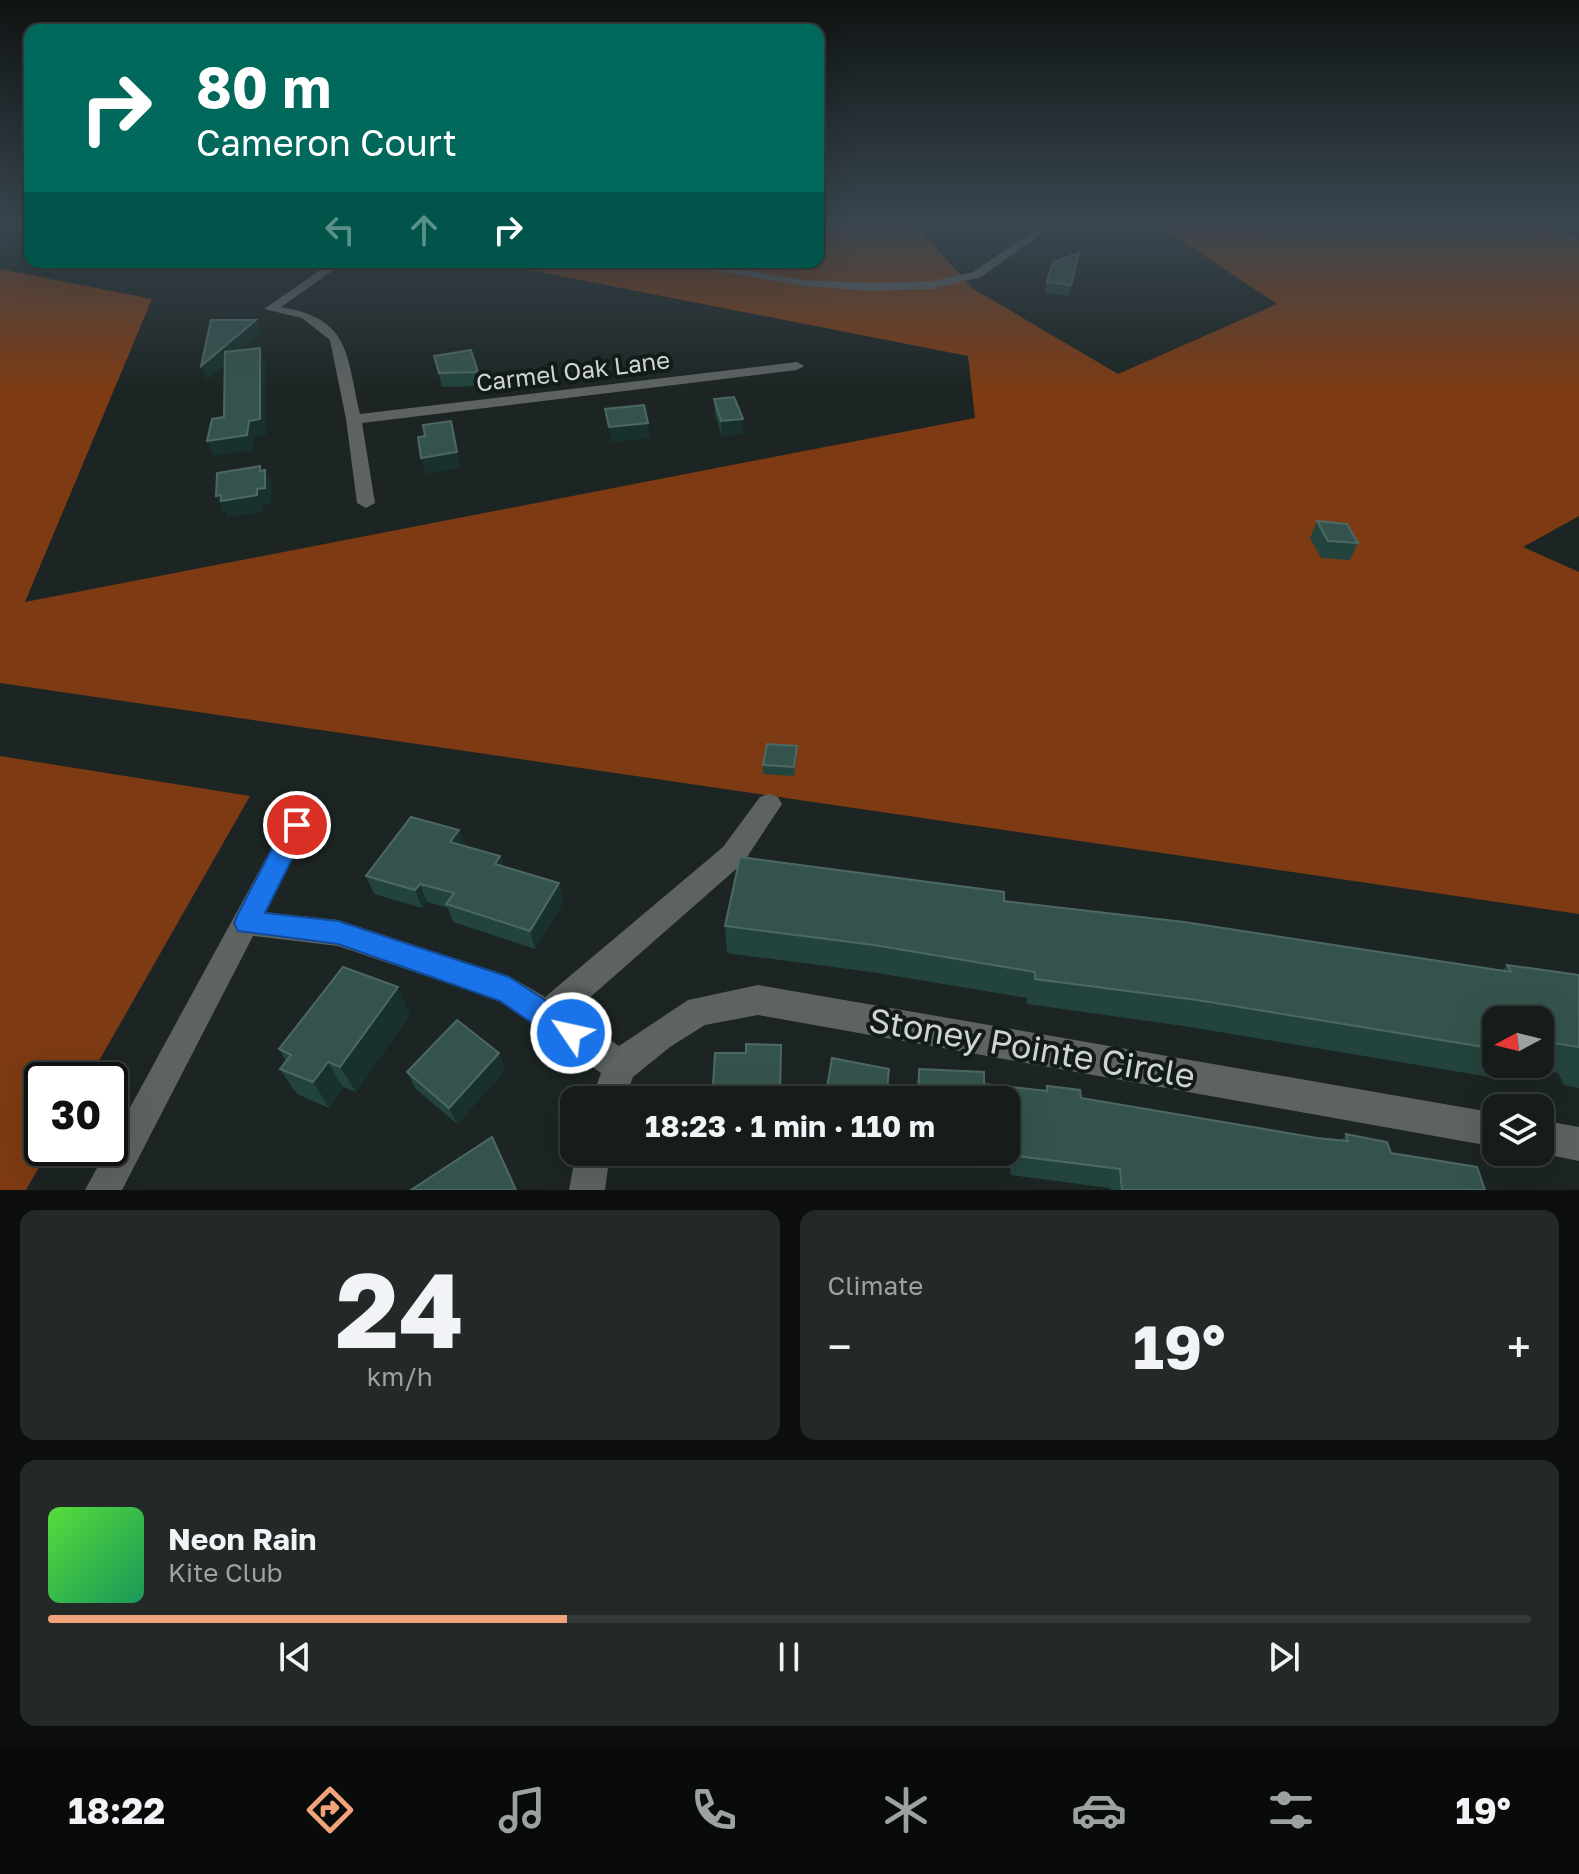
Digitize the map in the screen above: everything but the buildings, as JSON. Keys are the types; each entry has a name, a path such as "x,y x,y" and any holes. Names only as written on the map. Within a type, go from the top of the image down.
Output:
{"street":[{"path":"311,281 270,309 306,315 336,339 354,419 366,503"},
{"path":"789,281 872,287 932,285 952,281"},
{"name":"Carmel Oak Lane","path":"354,419 797,366"},
{"path":"546,1016 733,855 769,804"},
{"path":"103,1190 297,825"},
{"path":"247,923 338,933 509,990 620,1066 613,1086"},
{"name":"Stoney Pointe Circle","path":"620,1066 699,1011 758,1000 1482,1128"},
{"path":"1554,1140 1579,1144"},
{"path":"587,1190 591,1166"}],"shaded area":[{"path":"0,281 58,281 152,299 25,602 975,418 968,356 583,281 965,281 972,288 1118,374 1277,304 1242,281 1579,281 1579,516 1523,547 1579,572 1579,914 0,683"},
{"path":"0,756 250,796 98,1062 24,1062 24,1166 40,1166 26,1190 0,1190"}],"route":[{"path":"297,825 247,923 338,933 509,990 571,1033"}]}
